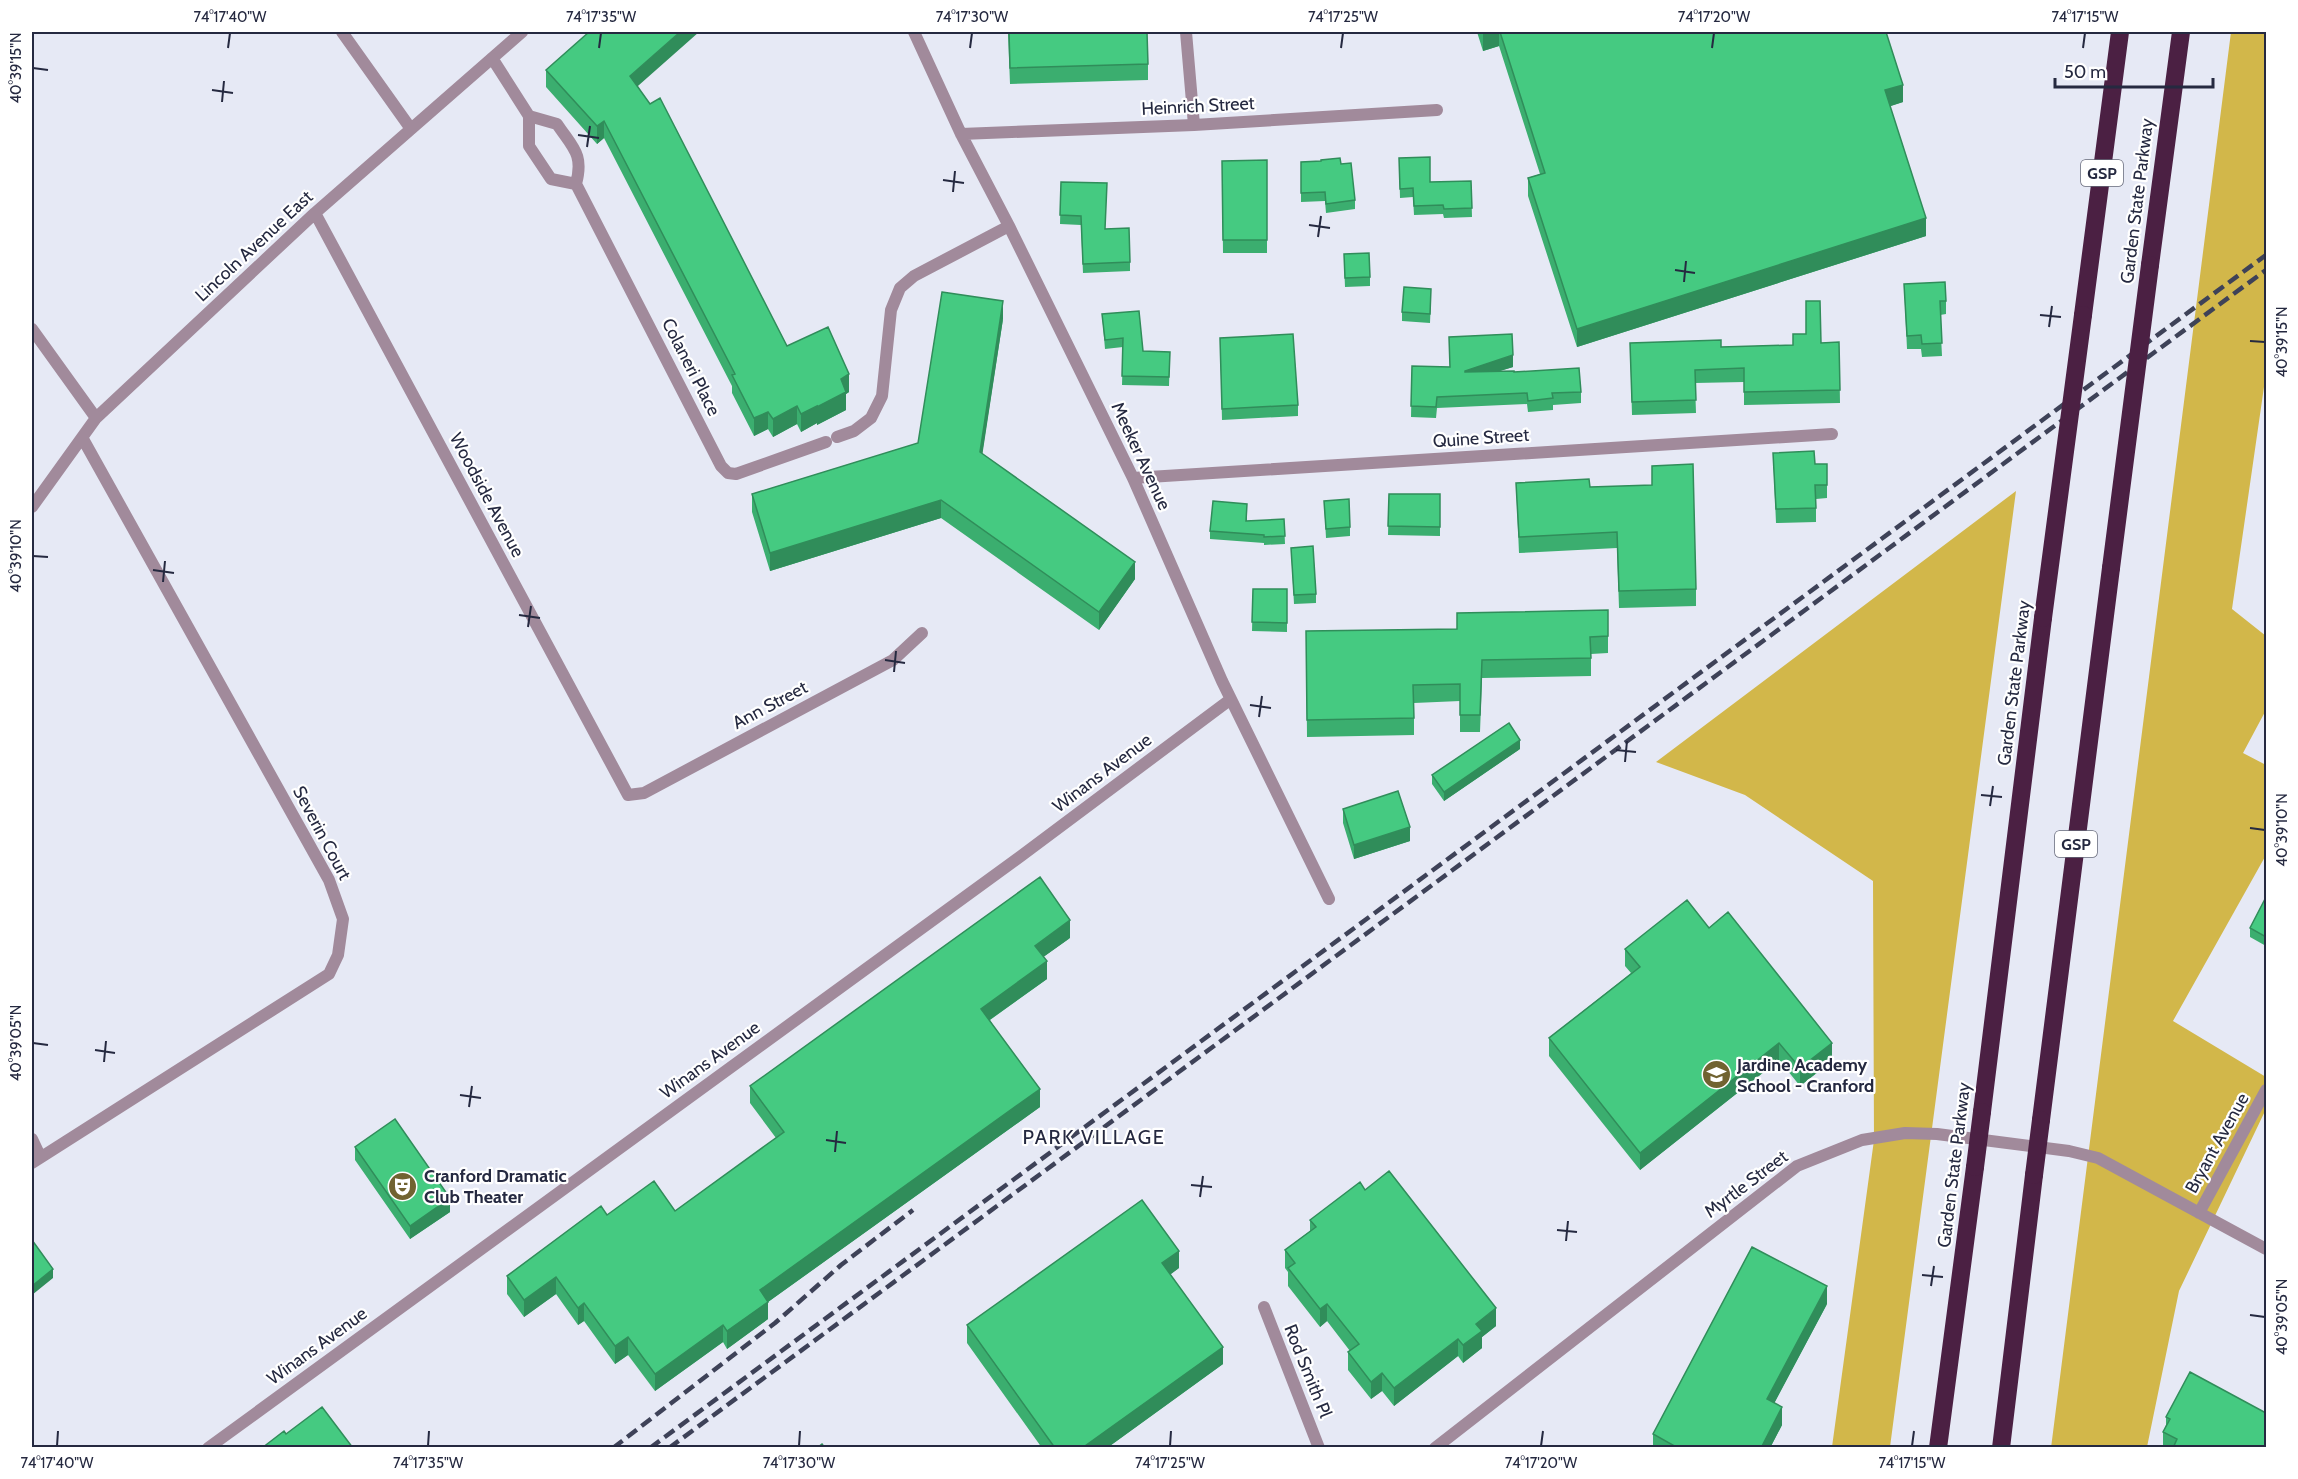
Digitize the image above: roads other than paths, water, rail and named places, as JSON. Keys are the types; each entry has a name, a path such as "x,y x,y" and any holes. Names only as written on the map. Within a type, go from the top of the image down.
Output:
{"highway":[{"name":"Garden State Parkway","path":"1938,1448 2120,32"},
{"name":"Garden State Parkway","path":"2001,1448 2111,568 2181,32"}],"street":[{"path":"342,32 411,129"},
{"name":"Lincoln Avenue East","path":"32,507 96,418 315,213 522,32"},
{"name":"Meeker Avenue","path":"914,32 961,134 1133,478 1231,699 1329,899"},
{"path":"1186,32 1194,125"},
{"path":"492,58 529,116 529,146 551,179 576,184"},
{"name":"Heinrich Street","path":"961,134 1194,125 1437,110"},
{"name":"Colaneri Place","path":"529,116 557,124 579,158 581,167 576,184 721,466 728,473 736,474 832,440 854,431 871,418 882,396 891,310 900,288 914,276 1009,226"},
{"name":"Woodside Avenue","path":"315,213 628,795"},
{"path":"32,329 96,418"},
{"name":"Quine Street","path":"1133,478 1832,434"},
{"name":"Severin Court","path":"36,1160 328,974 338,955 343,919 329,880 82,439"},
{"name":"Ann Street","path":"628,795 644,792 893,660 922,633"},
{"name":"Winans Avenue","path":"208,1448 1021,856 1231,699"},
{"name":"Bryant Avenue","path":"2199,1213 2266,1090"},
{"name":"Myrtle Street","path":"1435,1448 1797,1166 1863,1140 1892,1133 1920,1132 2083,1154 2113,1165 2266,1249"},
{"path":"32,1139 36,1160"},
{"name":"Rod Smith Pl","path":"1264,1307 1319,1448"}],"railway":[{"path":"650,1448 2266,255"},
{"path":"669,1448 2266,270"},
{"path":"613,1448 775,1323 841,1265 913,1210"}],"place":[{"name":"Jardine Academy School - Cranford","path":"1716,1075"},
{"name":"Cranford Dramatic Club Theater","path":"403,1186"}],"district":[{"name":"PARK VILLAGE","path":"1094,1137"}]}
